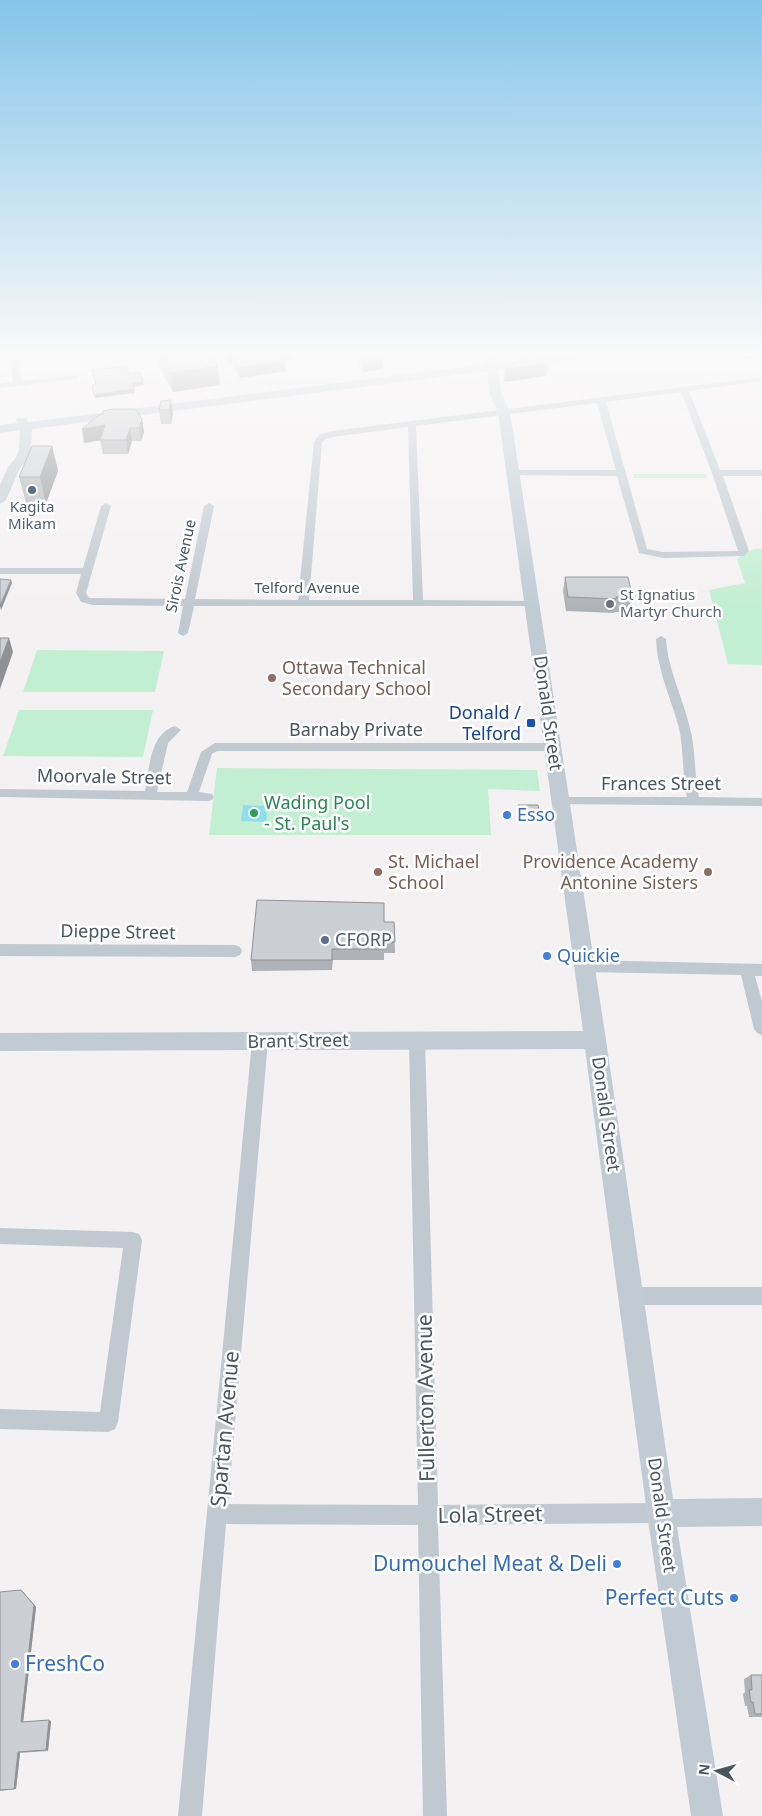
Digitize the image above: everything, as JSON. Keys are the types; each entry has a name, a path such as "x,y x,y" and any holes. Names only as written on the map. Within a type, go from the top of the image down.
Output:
{"street":[{"path":"13,441 22,448"},
{"path":"0,500 14,467 21,460 22,441"},
{"path":"22,448 29,441"},
{"path":"303,602 319,441"},
{"path":"413,441 418,603"},
{"name":"Donald Street","path":"508,441 596,1040 661,1513 707,1816"},
{"path":"613,441 643,551 663,555 735,555 744,551 704,441"},
{"path":"513,473 622,474"},
{"path":"717,473 762,473"},
{"path":"82,597 87,572 106,506"},
{"name":"Sirois Avenue","path":"183,633 209,506"},
{"path":"0,572 87,572"},
{"name":"Telford Avenue","path":"82,597 93,602 533,604"},
{"path":"661,639 662,656 685,730 689,778 694,801"},
{"path":"150,795 162,741 175,730"},
{"name":"Barnaby Private","path":"192,796 207,752 215,747 553,747"},
{"name":"Moorvale Street","path":"0,793 208,797"},
{"name":"Frances Street","path":"560,801 762,802"},
{"name":"Dieppe Street","path":"0,950 235,952"},
{"path":"584,966 755,971 762,1030"},
{"name":"Brant Street","path":"0,1042 417,1039 596,1040"},
{"name":"Fullerton Avenue","path":"417,1039 435,1816"},
{"name":"Spartan Avenue","path":"190,1816 260,1041"},
{"path":"0,1236 133,1240 108,1422 0,1419"},
{"path":"631,1296 762,1296"},
{"name":"Lola Street","path":"217,1514 429,1515 762,1512"}],"green space":[{"path":"633,474 706,474 707,478 634,478"},
{"path":"754,549 762,549 762,665 728,664 709,590 745,583 737,559"},
{"path":"37,650 164,651 155,692 23,692"},
{"path":"19,710 153,710 143,757 3,756"},
{"path":"217,768 537,770 540,791 488,789 491,835 209,835"}],"water":[{"name":"Wading Pool - St. Paul's","path":"243,805 268,806 266,822 241,821"}],"building":[{"path":"32,446 52,446 40,477 19,477"},
{"path":"565,577 628,577 632,595 616,597 616,599 568,597"},
{"path":"0,579 11,580 0,606"},
{"path":"0,638 9,638 0,662"},
{"name":"Esso","path":"518,805 538,805 540,816 519,816"},
{"name":"CFORP","path":"257,900 384,903 384,922 394,922 395,942 384,942 384,949 332,949 332,960 251,960"},
{"name":"FreshCo","path":"21,1590 34,1605 21,1722 49,1720 46,1750 18,1752 14,1789 0,1790 0,1592"},
{"path":"751,1675 762,1675 762,1714 755,1714 753,1702 751,1702 749,1690 752,1690"}],"place":[{"name":"Kagita Mikam","path":"32,490"},
{"name":"St Ignatius Martyr Church","path":"610,604"},
{"name":"Ottawa Technical Secondary School","path":"272,678"},
{"name":"Donald / Telford","path":"531,723"},
{"name":"Wading Pool - St. Paul's","path":"254,813"},
{"name":"Esso","path":"507,815"},
{"name":"St. Michael School","path":"378,872"},
{"name":"Providence Academy Antonine Sisters","path":"708,872"},
{"name":"CFORP","path":"325,940"},
{"name":"Quickie","path":"547,956"},
{"name":"Dumouchel Meat & Deli","path":"617,1564"},
{"name":"Perfect Cuts","path":"734,1598"},
{"name":"FreshCo","path":"15,1664"}]}
